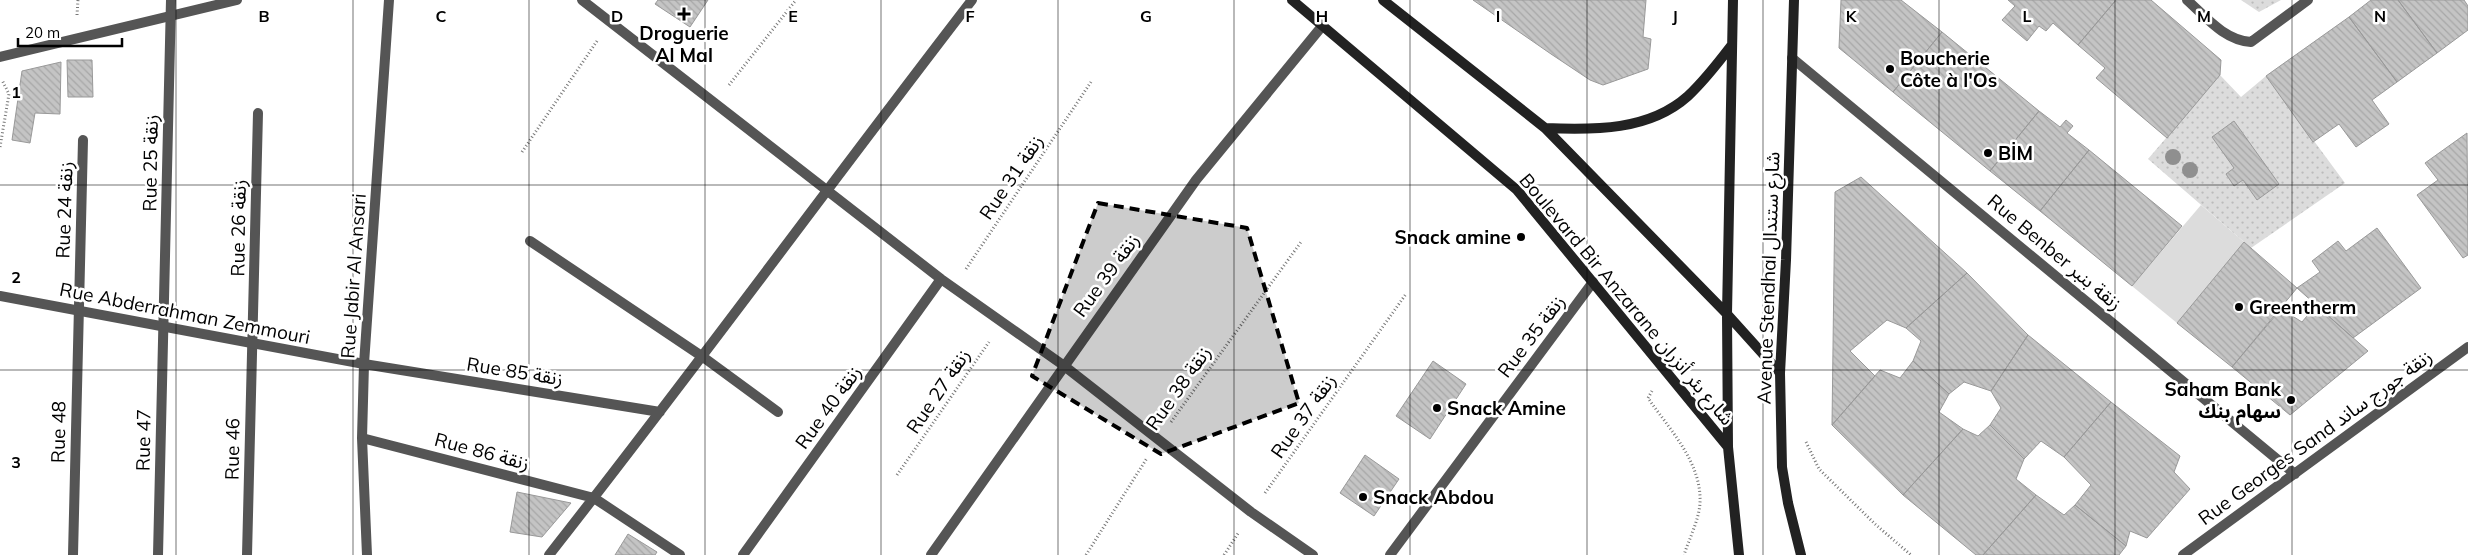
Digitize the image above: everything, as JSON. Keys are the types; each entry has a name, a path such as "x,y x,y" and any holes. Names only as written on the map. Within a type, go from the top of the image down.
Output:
{"main road":[{"name":"Boulevard Bir Anzarane شارع بئر أنزران","path":"1292,0 1517,190 1728,447"},
{"path":"1383,0 1545,128 1727,314 1780,373"},
{"name":"Avenue Stendhal شارع ستندال","path":"1733,0 1727,314 1728,447 1739,555"},
{"name":"Avenue Stendhal شارع ستندال","path":"1794,0 1786,260 1780,373 1782,467 1788,504 1801,555"},
{"path":"1545,128 1606,129 1624,126 1656,115 1687,96 1709,74 1731,46"}],"street":[{"name":"Rue 25 زنقة","path":"163,326 172,0"},
{"path":"0,57 237,0"},
{"name":"Rue Jabir Al Ansari","path":"366,555 362,438 364,364 389,0"},
{"path":"582,0 941,279 1063,365 1252,512 1313,555"},
{"path":"550,555 703,357 826,190 972,0"},
{"path":"2187,0 2228,36 2240,41 2251,42 2308,0"},
{"name":"Rue 39 زنقة","path":"930,555 1196,180 1323,25"},
{"name":"Rue Benber زنقة بنبر","path":"1792,58 2295,474"},
{"name":"Rue 26 زنقة","path":"252,344 258,113"},
{"name":"Rue 24 زنقة","path":"79,310 83,140"},
{"path":"530,242 703,357 778,412"},
{"name":"Rue 40 زنقة","path":"743,555 941,279"},
{"name":"Rue 35 زنقة","path":"1390,555 1593,282"},
{"name":"Rue Abderrahman Zemmouri","path":"0,296 364,364"},
{"name":"Rue 48","path":"73,555 79,310"},
{"name":"Rue 47","path":"158,555 163,326"},
{"name":"Rue 46","path":"247,555 252,344"},
{"name":"Rue Georges Sand زنقة جورج ساند","path":"2183,555 2468,347"},
{"name":"Rue 85 زنقة","path":"364,364 660,412"},
{"name":"Rue 86 زنقة","path":"362,438 594,498 680,555"}],"path":[{"path":"715,104 796,0"},
{"path":"522,152 610,22"},
{"path":"0,76 9,94 0,147"},
{"name":"Rue 31 زنقة","path":"953,288 1091,82"},
{"name":"Rue 38 زنقة","path":"1086,555 1159,440 1301,242"},
{"name":"Rue 37 زنقة","path":"1224,555 1252,512 1406,294"},
{"name":"Rue 27 زنقة","path":"897,475 1002,322"},
{"path":"1664,368 1648,398 1694,465 1699,483 1700,505 1684,555"},
{"path":"1804,432 1806,442 1819,469 1875,524 1911,555"}],"highlighted area":[{"path":"1098,203 1247,228 1299,403 1161,454 1032,376"}],"shaded area":[{"path":"2241,0 2281,0 2259,12"},
{"path":"2220,75 2241,97 2266,76 2345,183 2251,248 2148,159","holes":["2234,168 2279,184 2257,199 2243,180 2234,186 2226,174"]},
{"path":"2201,205 2244,242 2177,323 2132,286"}],"building":[{"path":"658,0 708,0 690,27 655,4"},
{"path":"1473,0 1646,0 1643,37 1651,39 1648,69 1603,85 1590,80"},
{"path":"1841,0 1901,0 1942,32 1893,92 1839,48"},
{"path":"2008,0 2116,0 2078,45 2053,23 2046,31 2039,26 2027,41 2002,20 2015,6"},
{"path":"2116,0 2151,0 2221,60 2220,75 2167,138 2096,78 2105,68 2078,45"},
{"path":"2371,0 2398,0 2437,53 2397,82 2349,17"},
{"path":"2398,0 2464,0 2468,6 2468,30 2437,53"},
{"path":"2349,17 2397,82 2372,100 2389,124 2356,147 2339,124 2313,142 2266,76"},
{"path":"1942,32 2039,111 1990,171 1893,92"},
{"path":"67,60 92,60 93,97 68,97"},
{"path":"61,62 60,114 35,113 30,143 12,140 22,71"},
{"path":"2039,111 2060,127 2066,120 2073,126 2067,133 2089,150 2040,211 1990,171"},
{"path":"2234,121 2279,184 2257,200 2243,180 2234,186 2226,174 2234,168 2212,137"},
{"path":"2467,133 2468,255 2463,258 2417,195 2438,180 2425,163"},
{"path":"2089,150 2182,226 2132,286 2040,211"},
{"path":"1861,177 1967,273 1906,328 1887,320 1850,351 1875,376 1832,425 1835,192"},
{"path":"2377,228 2421,288 2353,338 2297,288 2320,272 2312,261 2338,241 2346,251"},
{"path":"2244,242 2297,288 2232,367 2177,323"},
{"path":"1967,273 2028,335 1991,391 1964,382 1949,394 1913,361 1921,341 1906,328"},
{"path":"2316,305 2368,351 2290,415 2232,367 2281,309 2302,322"},
{"path":"2028,335 2111,402 2064,457 2041,441 2024,459 1990,425 2001,408 1991,391"},
{"path":"1433,361 1466,384 1430,439 1396,416"},
{"path":"1913,361 1949,394 1939,412 1963,429 1903,495 1832,425 1880,370 1900,378"},
{"path":"2111,402 2180,456 2174,472 2190,489 2147,538 2130,531 2126,546 2075,505 2091,485 2064,457"},
{"path":"1990,425 2024,459 2016,479 2036,495 1983,555 1976,555 1903,495 1963,429 1978,436"},
{"path":"1365,455 1399,479 1374,516 1340,493"},
{"path":"517,492 571,503 542,537 510,532"},
{"path":"2036,495 2064,515 2075,505 2126,546 2119,555 1983,555"},
{"path":"628,534 657,552 655,555 615,555"}],"place":[{"name":"Droguerie Al Mal","path":"684,14"},
{"name":"Boucherie Côte à l'Os","path":"1890,69"},
{"name":"BİM","path":"1988,153"},
{"name":"Snack amine","path":"1521,237"},
{"name":"Greentherm","path":"2239,307"},
{"name":"Saham Bank سهام بنك","path":"2291,400"},
{"name":"Snack Amine","path":"1437,408"},
{"name":"Snack Abdou","path":"1363,497"}]}
